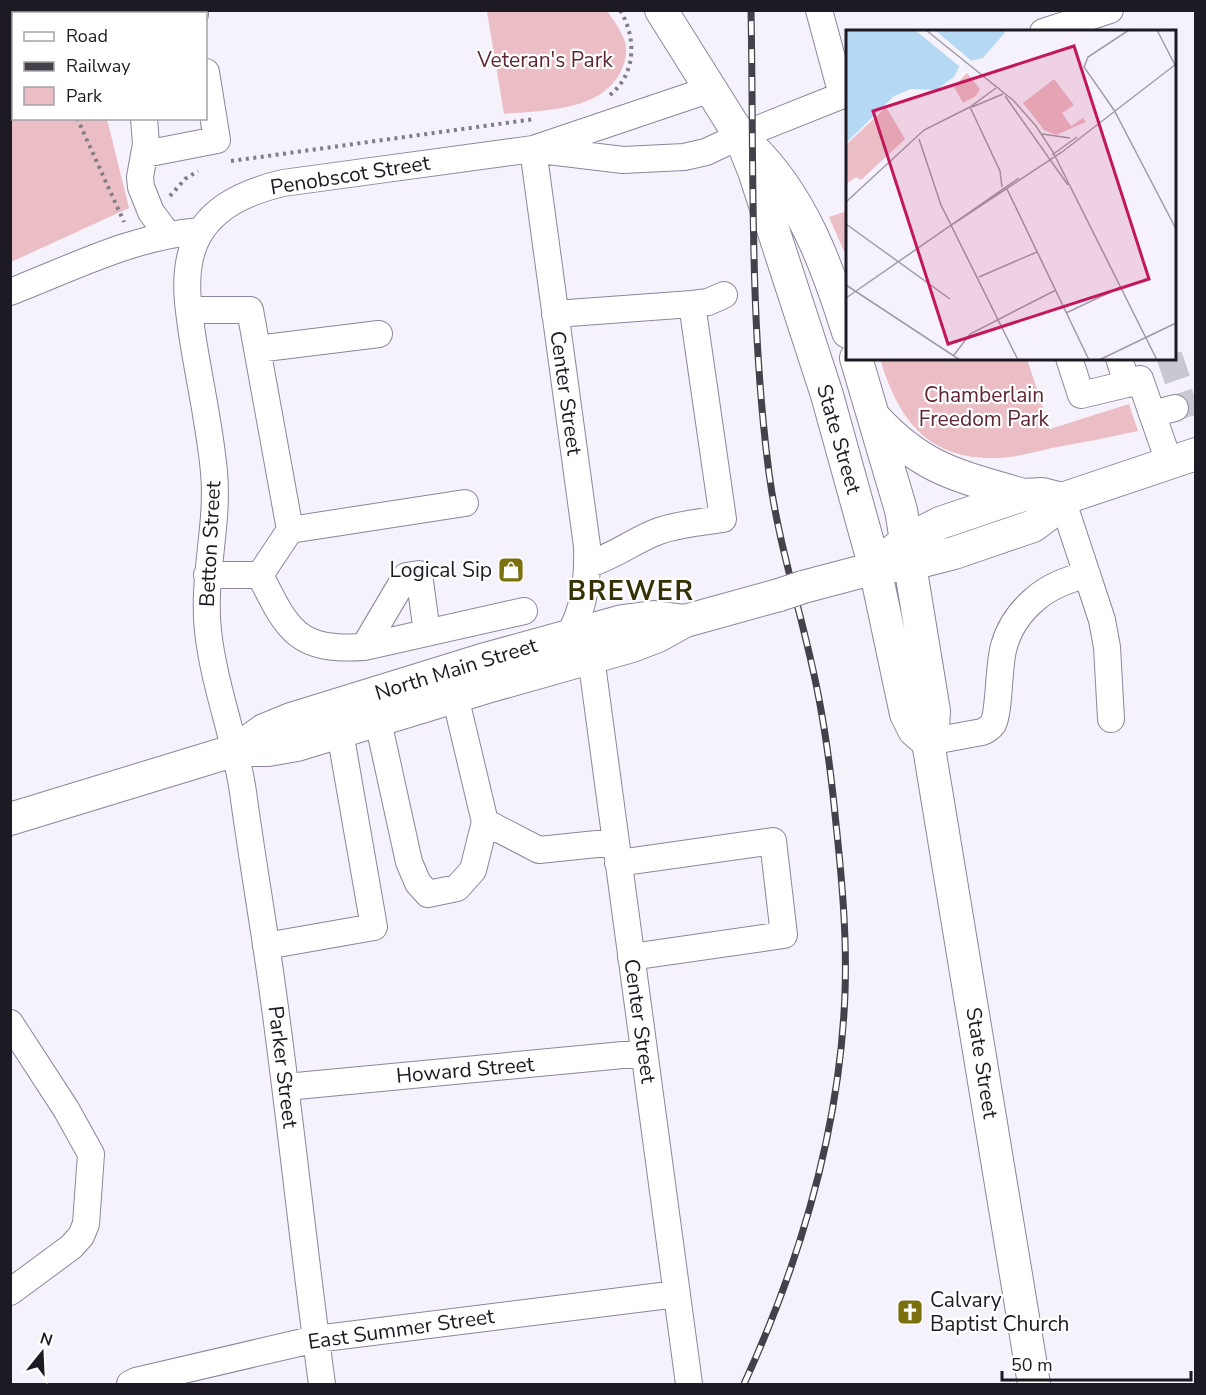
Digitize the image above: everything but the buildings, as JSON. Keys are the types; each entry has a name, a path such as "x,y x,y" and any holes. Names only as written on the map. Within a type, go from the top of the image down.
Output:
{"main road":[{"name":"State Street","path":"661,10 740,136 779,178 804,220 846,327"},
{"name":"State Street","path":"740,136 827,395 875,568 906,714 914,730 928,742"},
{"name":"State Street","path":"857,360 901,510 909,552 934,711 933,727 928,742 1034,1384"},
{"path":"873,416 897,441 933,465 963,477 1023,495"},
{"name":"North Main Street","path":"909,552 954,553 1033,526 1049,514 1062,499 1182,458"},
{"name":"North Main Street","path":"236,750 264,730 291,719 484,673 580,646 644,641 685,621 875,568 909,552 940,523 1023,495 1042,494 1062,499"},
{"name":"North Main Street","path":"10,819 236,750 283,748 378,721 455,696 484,673"}],"street":[{"path":"533,149 612,159 647,160 684,157 706,152 845,94 819,10"},
{"path":"1049,30 1110,10"},
{"path":"145,154 217,140 207,78"},
{"path":"533,149 711,89"},
{"path":"144,120 145,154 140,177 141,187 151,212 168,235"},
{"name":"Penobscot Street","path":"200,231 214,215 232,201 265,187 533,149"},
{"name":"Center Street","path":"533,149 588,564 580,646 617,852 689,1384"},
{"path":"10,292 139,242 200,231"},
{"name":"Betton Street","path":"200,231 194,243 189,264 189,310 214,471 215,501 207,576 206,611 210,648 236,750"},
{"path":"555,314 693,304 708,302 724,295"},
{"path":"588,564 609,557 659,531 723,519 693,304"},
{"path":"189,310 250,310 290,530 260,575"},
{"path":"257,349 379,334"},
{"path":"1070,360 1081,395 1143,378"},
{"path":"1121,360 1143,378 1164,411 1182,458"},
{"path":"1062,499 1105,634 1111,719"},
{"path":"290,530 465,503"},
{"path":"364,647 406,576 419,574 428,633"},
{"path":"928,742 989,729 996,717 1003,652 1009,632 1034,599 1047,590 1087,574"},
{"path":"207,576 260,575"},
{"path":"260,575 283,617 300,637 321,645 364,647 524,611"},
{"path":"474,623 484,673"},
{"path":"378,721 409,862 418,883 428,894 457,888 473,870 485,822 455,696"},
{"path":"266,946 374,927 340,732"},
{"name":"Parker Street","path":"236,750 286,1088 322,1384"},
{"path":"485,822 539,850 617,852 773,841 784,935 631,957"},
{"path":"10,1023 66,1109 91,1154 86,1224 81,1236 71,1247 10,1292"},
{"name":"Howard Street","path":"286,1088 644,1053"},
{"name":"East Summer Street","path":"130,1384 316,1339 676,1294"}],"path":[{"path":"608,97 620,85 632,54 631,33 620,10"},
{"path":"223,162 544,118"},
{"path":"79,120 125,225"},
{"path":"166,203 185,179 204,168"}],"green space":[{"name":"Veteran's Park","path":"607,11 625,43 626,55 623,67 612,84 585,102 553,109 504,114 487,12"},
{"path":"12,28 12,120 107,120 129,208 11,262 10,29"},
{"path":"846,212 846,256 829,217"},
{"name":"Chamberlain Freedom Park","path":"880,360 1027,360 1050,429 1129,404 1138,431 1013,457 966,456 930,441 917,429 905,415"}],"tunnel":[{"path":"1161,372 1196,360"},
{"path":"1175,408 1196,401"}],"railway":[{"path":"744,1384 783,1290 814,1193 835,1094 842,1044 845,993 845,929 842,887 827,746 813,671 773,502 763,415 755,300 751,10"}],"place":[{"name":"Logical Sip","path":"511,570"},
{"name":"Calvary Baptist Church","path":"910,1312"}],"district":[{"name":"BREWER","path":"631,591"}]}
